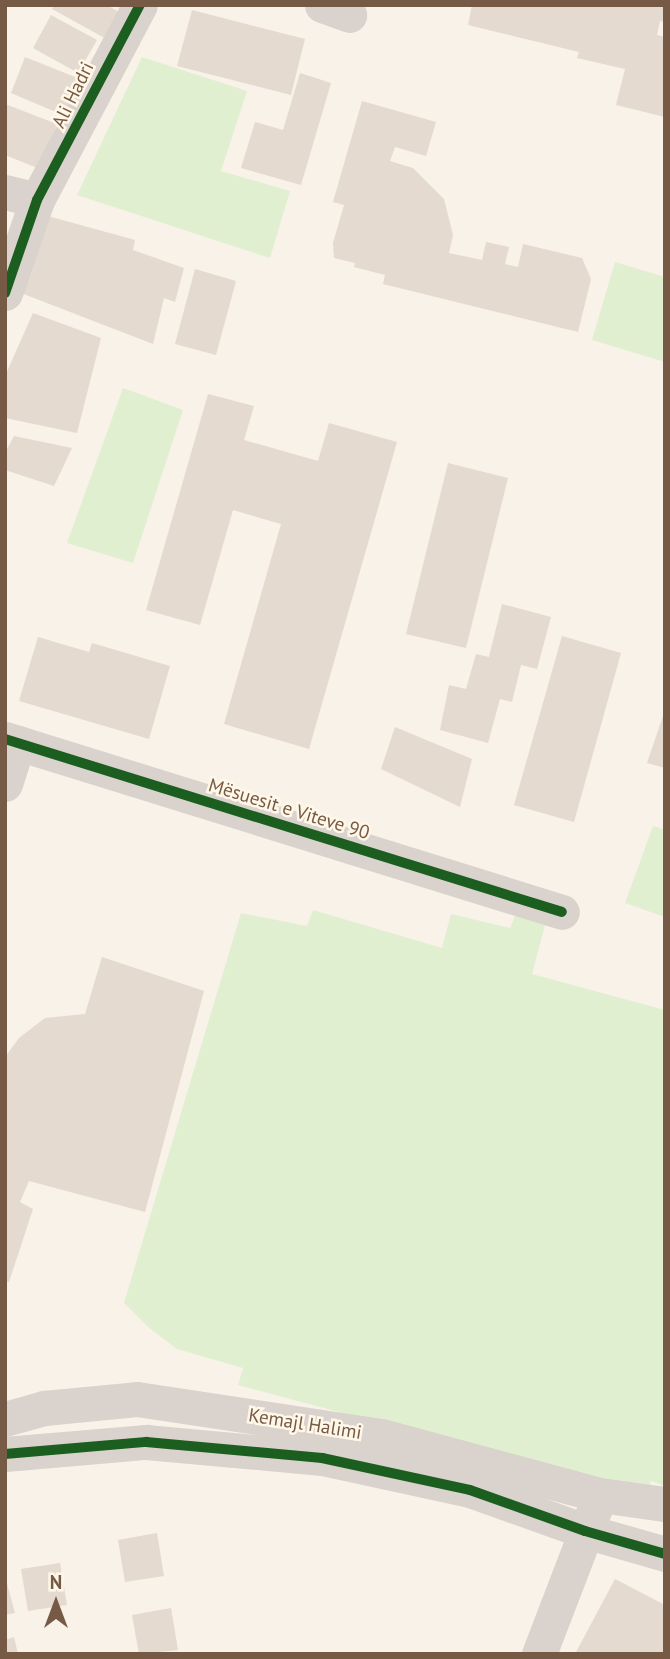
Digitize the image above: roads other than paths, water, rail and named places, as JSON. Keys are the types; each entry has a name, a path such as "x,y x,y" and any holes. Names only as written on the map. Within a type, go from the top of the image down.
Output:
{"street":[{"name":"Ali Hadri","path":"5,293 21,196 140,5"},
{"path":"5,784 11,741"},
{"name":"Mësuesit e Viteve 90","path":"11,741 562,912"},
{"name":"Kemajl Halimi","path":"5,1419 44,1408 137,1399 381,1436 600,1495 665,1504"},
{"path":"5,1454 146,1442 323,1458 470,1490 585,1531 665,1554"},
{"path":"539,1654 600,1495"}]}
